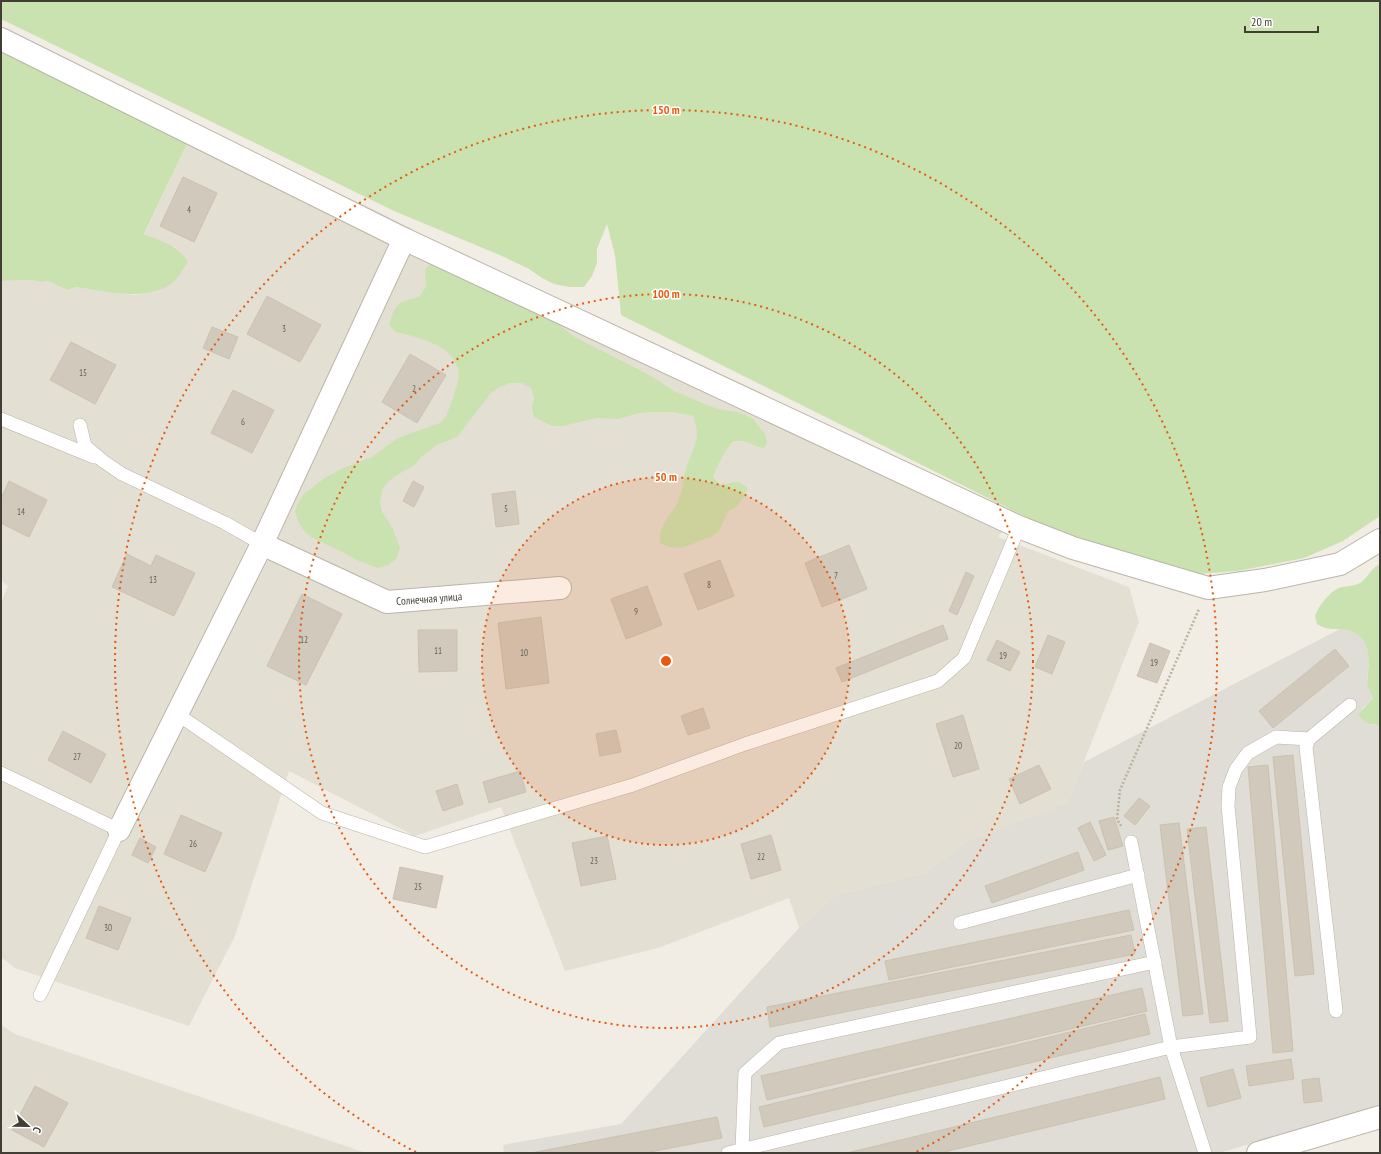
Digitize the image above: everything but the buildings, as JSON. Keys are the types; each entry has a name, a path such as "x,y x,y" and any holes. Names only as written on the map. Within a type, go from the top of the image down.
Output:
{"street":[{"path":"1,39 404,239 1019,527 1073,548 1208,588 1265,580 1340,564 1380,540"},
{"path":"119,830 262,544 404,239"},
{"name":"Солнечная улица","path":"262,544 387,602 560,588"},
{"path":"1258,1153 1380,1117"}],"lane":[{"path":"1,420 103,461"},
{"path":"80,425 85,446 122,474 225,523 262,544"},
{"path":"177,714 322,814 425,847 632,785 745,744 938,681 964,658 1019,527"},
{"path":"1336,1011 1306,748 1309,739 1350,705"},
{"path":"728,1153 1171,1048 1250,1037 1228,806 1229,787 1236,769 1248,753 1276,737 1309,739"},
{"path":"1,773 119,830 40,995"},
{"path":"1131,842 1171,1048 1206,1153"},
{"path":"960,923 1138,875"},
{"path":"742,1150 745,1073 779,1043 1155,962"}],"path":[{"path":"1131,842 1117,820 1120,790 1208,588"}],"shaded area":[{"path":"194,129 373,209 566,308 1009,523 998,537 1129,587 1139,622 1068,802 966,842 925,873 836,895 799,928 789,898 658,948 565,971 501,807 415,836 289,771 235,936 189,1026 15,968 1,957 1,603 8,586 1,580 1,281 48,281 67,290 76,287 135,295 158,291 172,283 188,262 176,248 144,235"},
{"path":"1340,629 1356,633 1363,638 1367,645 1369,652 1367,683 1373,698 1362,709 1372,725 1380,725 1380,1106 1219,1153 504,1153 503,1145 621,1124 799,928 836,895 925,873 966,842 1068,802 1084,762"},
{"path":"1,1025 15,1034 366,1153 1,1153"}],"green space":[{"path":"1,1 1380,1 1380,516 1343,541 1304,558 1238,571 1198,574 1144,561 1042,525 621,315 615,255 607,224 597,249 597,263 592,276 584,287 570,287 554,284 529,269 502,256 394,211 1,19"},
{"path":"1,46 194,129 144,234 174,247 188,262 174,282 150,293 125,294 76,287 67,290 48,281 1,281"},
{"path":"432,263 551,318 573,336 651,376 674,391 718,409 737,412 753,419 765,434 767,443 765,447 762,448 743,441 733,441 717,467 713,477 720,484 739,482 748,488 744,497 737,506 728,512 719,531 711,537 680,548 669,547 660,543 663,525 680,498 687,464 695,445 697,432 693,416 673,412 650,412 639,413 618,419 597,418 563,426 552,426 534,417 532,407 534,398 531,388 521,383 510,383 491,393 457,437 437,445 421,457 415,465 395,476 387,483 382,491 380,502 382,512 392,527 400,548 397,558 388,565 378,568 359,561 311,537 303,530 295,511 304,494 326,477 343,468 372,457 403,436 440,423 446,416 459,378 458,368 453,358 437,345 416,337 396,332 389,325 393,312 398,305 406,300 419,297 426,287 425,269"},
{"path":"1380,564 1380,725 1373,725 1363,720 1358,715 1373,698 1367,684 1369,657 1364,641 1360,636 1350,631 1322,627 1317,624 1315,616 1321,604 1331,593 1339,588 1360,583"}]}
